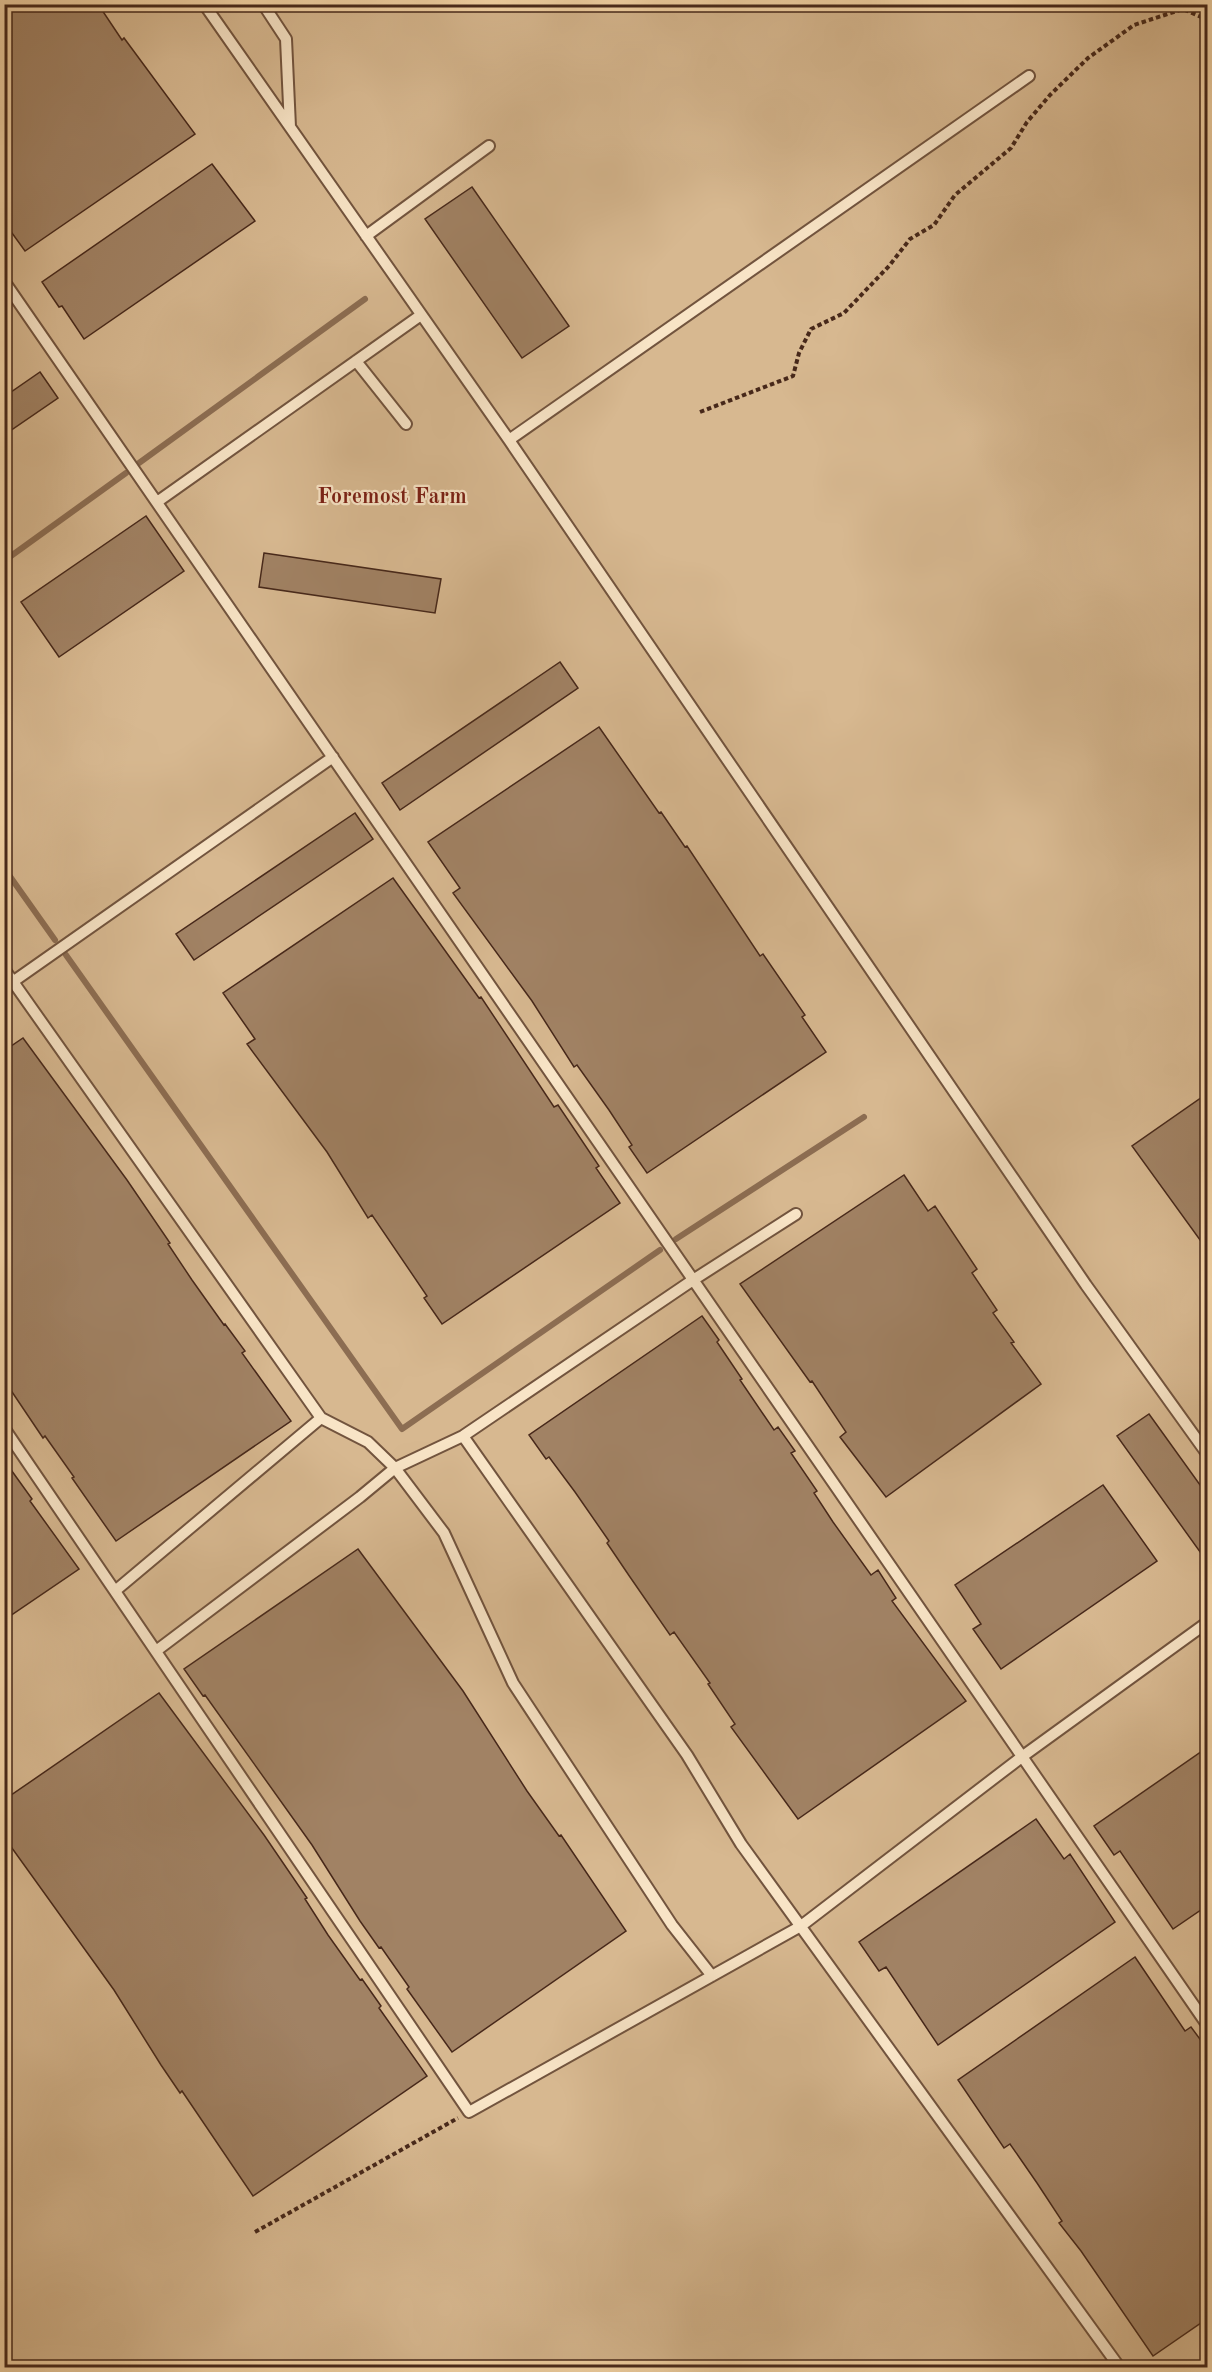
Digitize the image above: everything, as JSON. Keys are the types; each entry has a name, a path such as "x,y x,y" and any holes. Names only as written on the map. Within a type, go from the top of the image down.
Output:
{"lane":[{"path":"204,4 509,440 1086,1285 1208,1455"},
{"path":"262,4 286,39 290,127"},
{"path":"509,440 1029,76"},
{"path":"366,236 489,146"},
{"path":"4,281 1208,2026"},
{"path":"157,502 421,315"},
{"path":"356,361 406,424"},
{"path":"9,984 333,757"},
{"path":"4,969 9,984 321,1418 368,1442 395,1468 444,1533 513,1683 672,1925 712,1976"},
{"path":"156,1651 395,1468 463,1436 693,1280 796,1214"},
{"path":"115,1591 321,1418"},
{"path":"4,1428 469,2112 801,1926 1023,1756 1208,1622"},
{"path":"463,1436 687,1755 741,1844 1120,2367"}],"path":[{"path":"700,412 793,376 799,353 811,329 844,314 889,266 910,239 934,225 955,195 1011,148 1027,122 1050,95 1088,58 1134,25 1184,9 1208,20"},
{"path":"255,2232 469,2112"}],"shaded area":[{"path":"5,5 1207,5 1207,2367 5,2367"}],"building":[{"path":"4,4 98,4 122,40 124,38 195,134 25,251 4,222"},
{"path":"212,164 255,221 84,339 62,306 59,307 42,282"},
{"path":"472,187 569,326 522,358 425,219"},
{"path":"40,372 58,398 4,435 4,397"},
{"path":"146,516 184,571 59,657 21,602"},
{"path":"264,553 441,579 435,613 259,587"},
{"path":"560,662 578,688 400,810 382,783"},
{"path":"599,727 659,813 661,812 685,847 687,846 760,956 763,954 805,1015 802,1017 826,1052 647,1173 629,1147 632,1145 609,1110 577,1065 574,1067 532,1001 453,893 460,888 428,842"},
{"path":"355,813 373,839 194,960 176,934"},
{"path":"393,878 479,998 481,997 554,1107 558,1105 599,1166 596,1168 620,1203 442,1324 424,1298 427,1296 372,1215 368,1218 327,1152 247,1044 255,1039 223,993"},
{"path":"23,1038 127,1180 192,1280 245,1351 242,1353 291,1421 116,1541 72,1478 74,1477 45,1436 43,1438 4,1380 4,1051"},
{"path":"1208,1093 1208,1251 1132,1146"},
{"path":"904,1175 928,1211 935,1206 977,1269 972,1273 997,1310 993,1313 1014,1342 1011,1343 1041,1384 886,1497 840,1437 846,1432 812,1381 810,1382 740,1284"},
{"path":"702,1316 719,1340 717,1342 742,1379 740,1380 774,1430 778,1427 795,1451 791,1453 817,1491 814,1493 833,1522 871,1575 878,1570 896,1598 892,1601 966,1701 798,1819 731,1727 735,1724 708,1684 710,1683 674,1632 670,1635 575,1492 549,1457 546,1459 529,1435"},
{"path":"1149,1414 1208,1496 1208,1563 1117,1436"},
{"path":"4,1460 32,1499 30,1501 79,1569 4,1620"},
{"path":"1103,1485 1157,1561 1001,1669 973,1629 981,1624 955,1585"},
{"path":"358,1549 463,1691 527,1791 559,1836 561,1835 626,1931 452,2052 407,1989 409,1987 381,1947 379,1948 360,1921 312,1845 184,1669"},
{"path":"159,1693 264,1835 307,1898 305,1899 328,1935 381,2006 379,2008 427,2076 253,2196 182,2091 180,2093 161,2065 114,1990 4,1837 4,1800"},
{"path":"1208,1747 1208,1905 1173,1929 1120,1851 1114,1855 1094,1826"},
{"path":"1036,1819 1064,1859 1070,1854 1115,1922 938,2045 886,1967 879,1971 859,1942"},
{"path":"1135,1957 1185,2031 1191,2027 1208,2050 1208,2318 1153,2356 1081,2251 1059,2223 1062,2221 1010,2144 1004,2148 958,2080"}],"waterway":[{"path":"139,463 365,299"},
{"path":"4,561 126,473"},
{"path":"4,868 55,940"},
{"path":"66,955 402,1429 660,1250"},
{"path":"676,1239 864,1117"}],"district":[{"name":"Foremost Farm","path":"392,497"}]}
